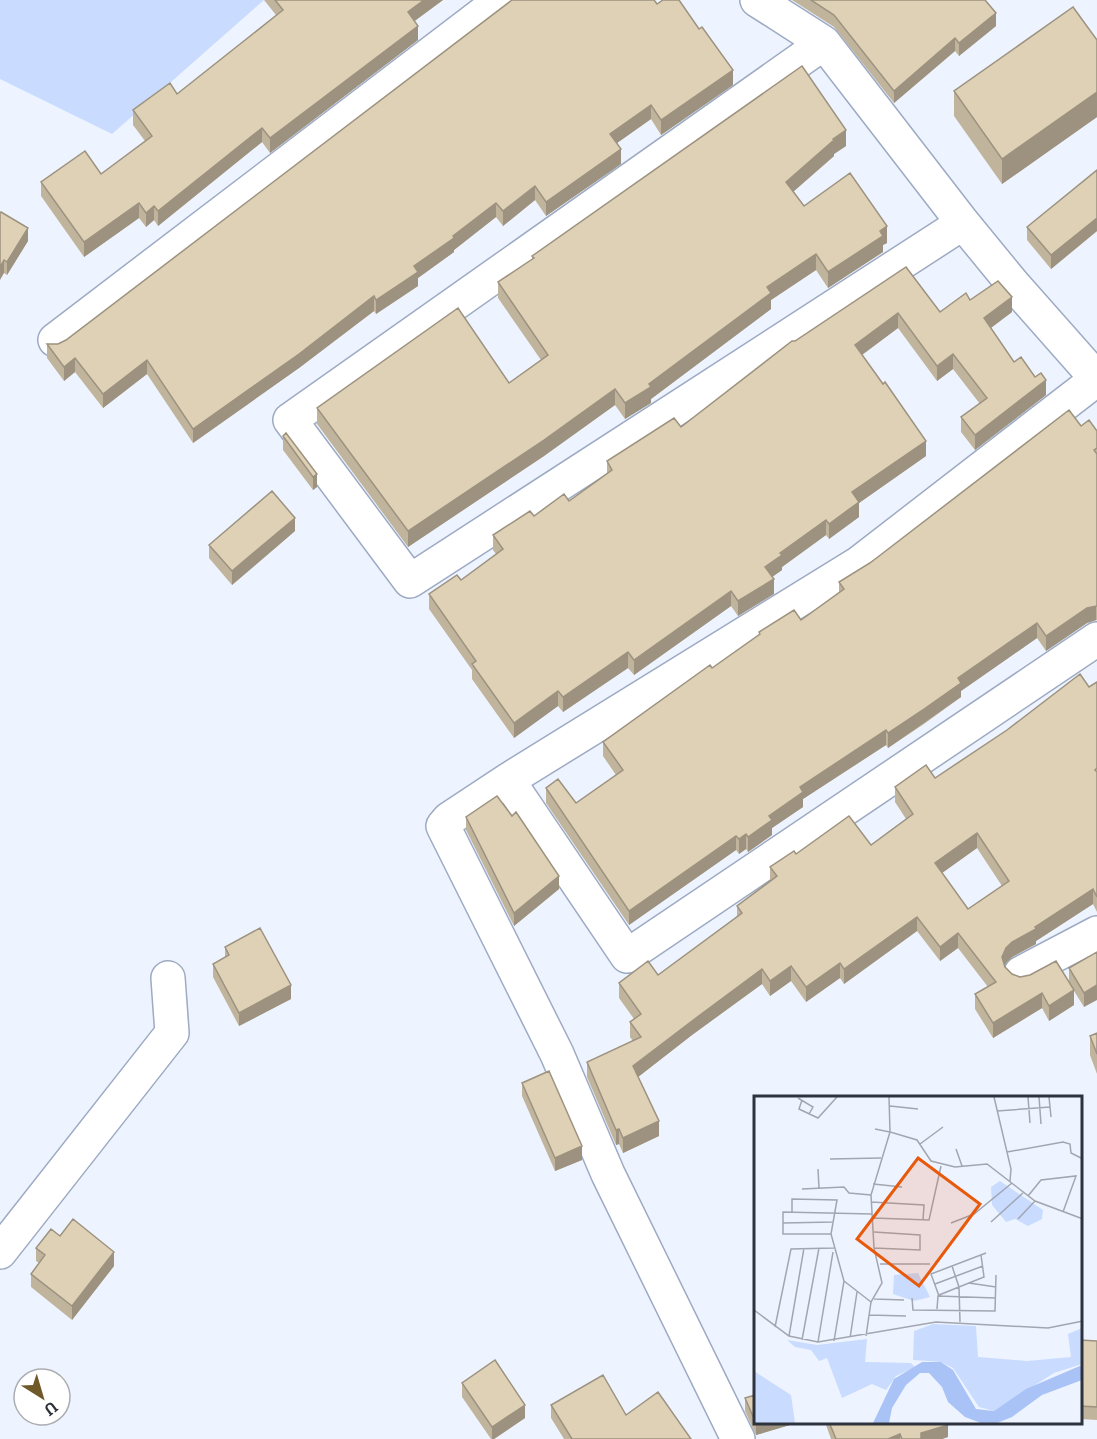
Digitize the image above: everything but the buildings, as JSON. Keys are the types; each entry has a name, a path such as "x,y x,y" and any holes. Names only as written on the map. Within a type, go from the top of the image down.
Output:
{"street":[{"path":"55,340 501,0"},
{"path":"738,1439 608,1174 557,1054 443,826 449,819 508,780 859,563 1097,379 1013,284 963,223 824,43 758,0"},
{"path":"824,43 290,420 410,581 963,223"},
{"path":"508,780 627,956 1097,639"},
{"path":"1021,973 1097,933"},
{"path":"0,1252 172,1033 168,978"}],"shaded area":[{"path":"0,0 264,0 112,134 0,79"}]}
